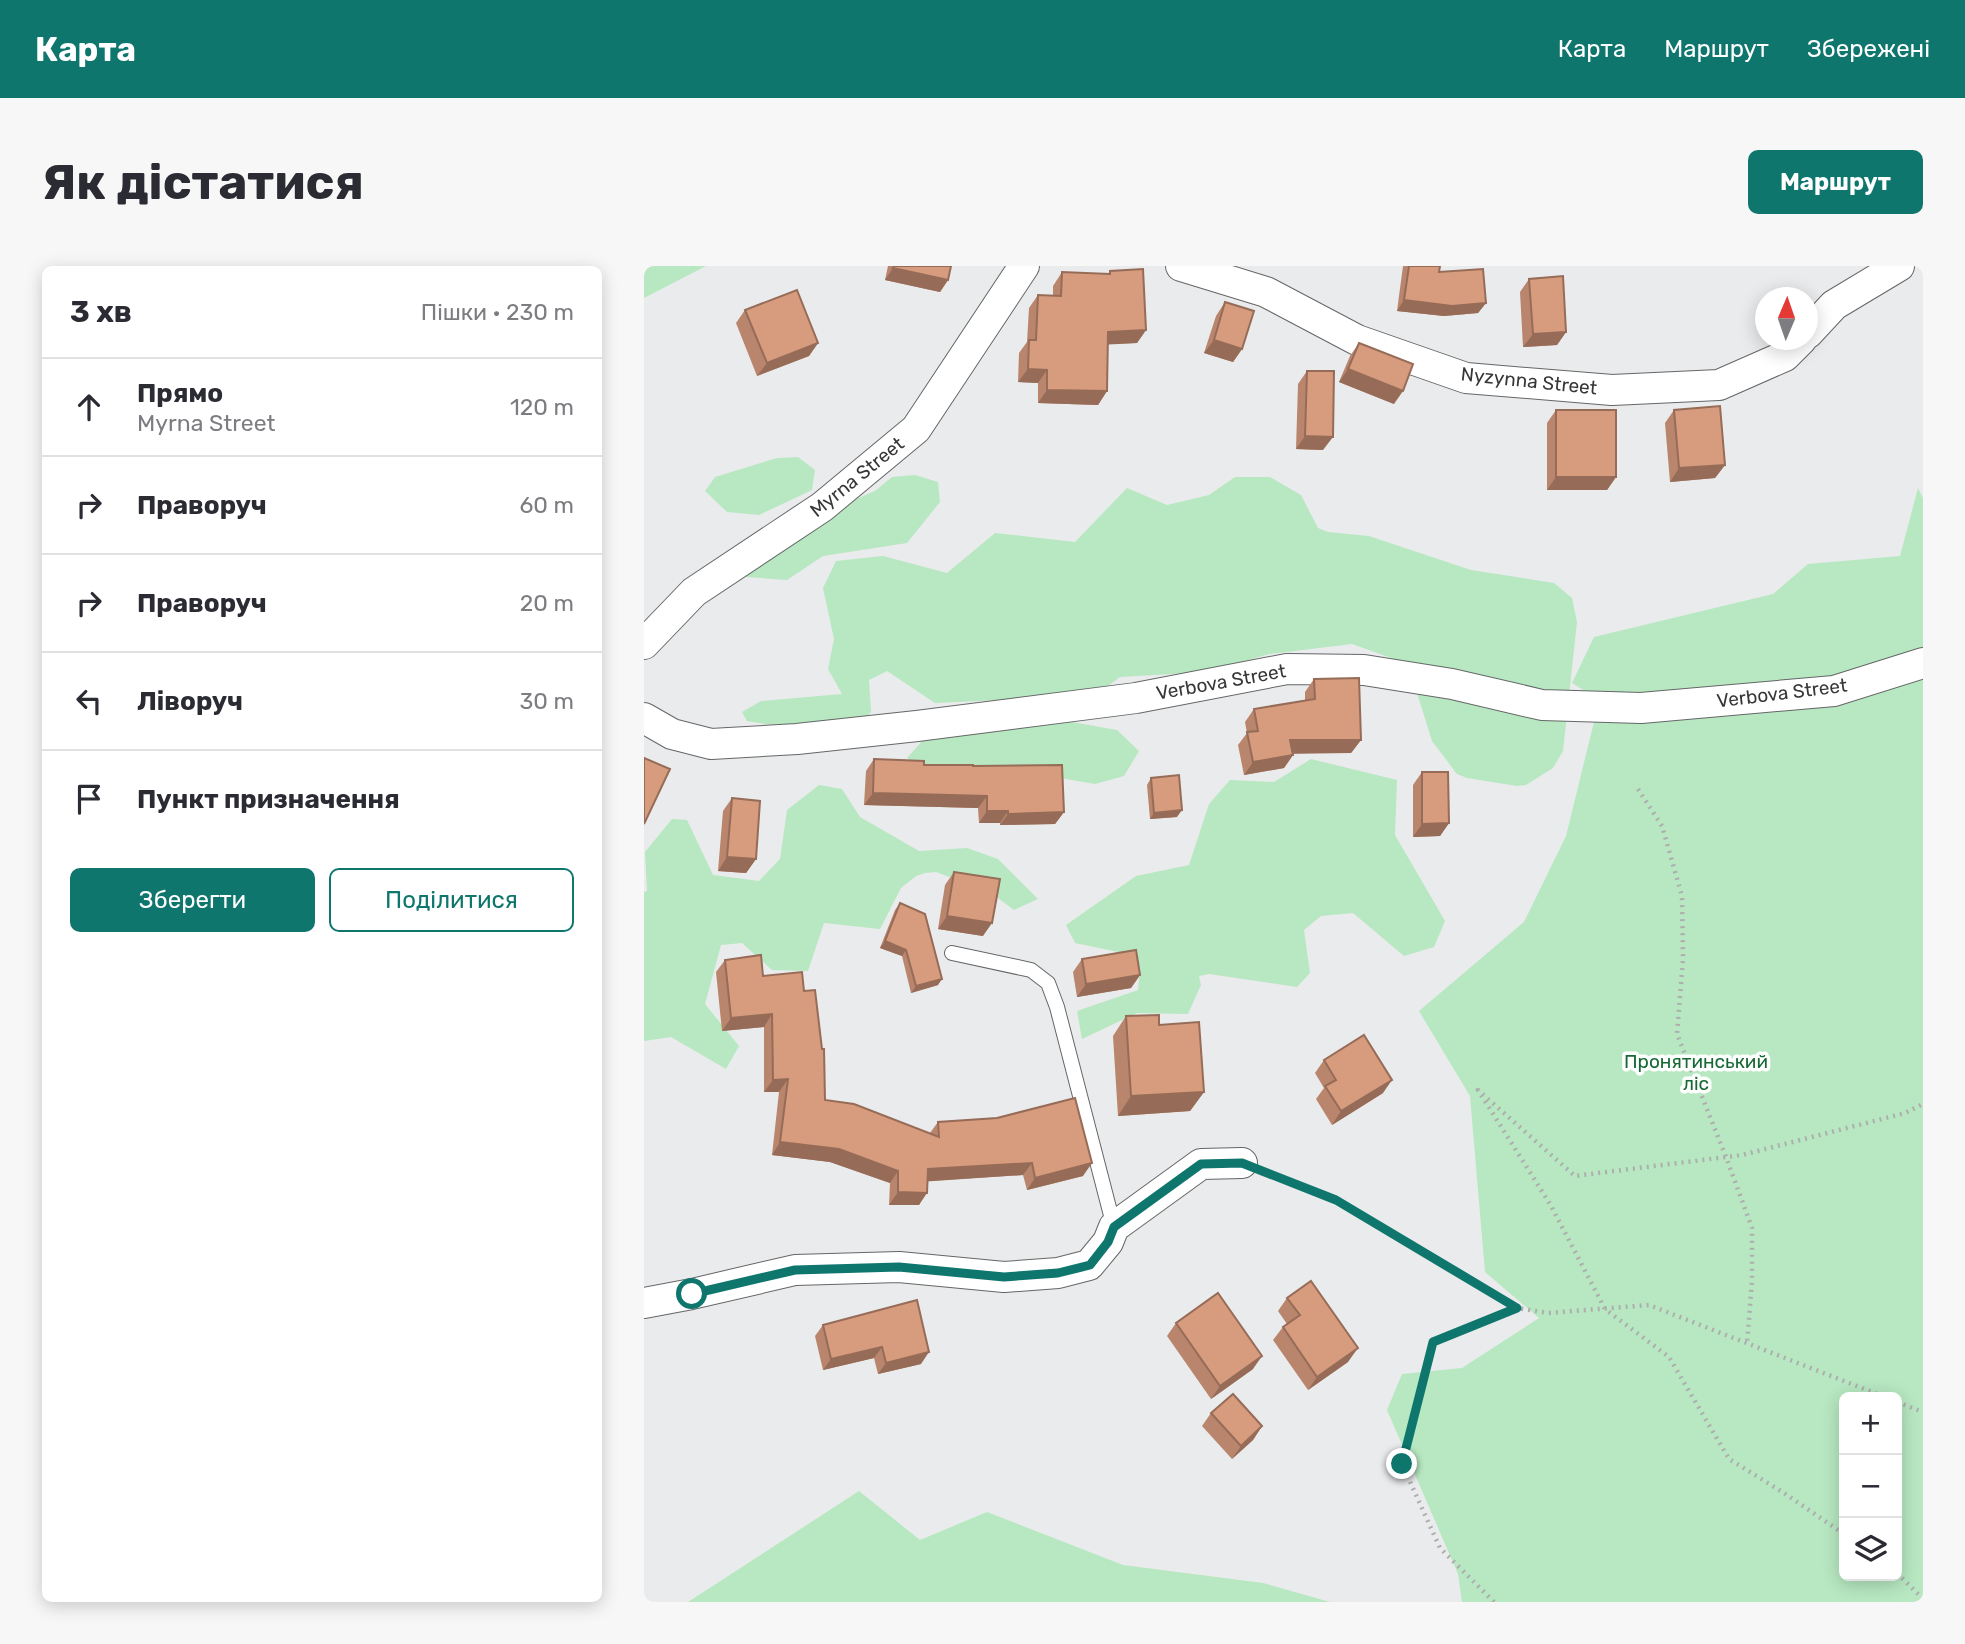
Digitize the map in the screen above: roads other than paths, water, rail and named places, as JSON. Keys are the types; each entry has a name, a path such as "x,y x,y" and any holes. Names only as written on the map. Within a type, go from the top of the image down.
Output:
{"street":[{"name":"Myrna Street","path":"644,644 694,592 822,507 916,429 1024,266"},
{"name":"Nyzynna Street","path":"1181,266 1266,292 1357,340 1466,377 1612,390 1719,385 1785,356 1791,350"},
{"path":"1818,323 1835,305 1899,266"},
{"name":"Verbova Street","path":"644,718 672,734 711,744 797,739 1136,698 1287,669 1364,670 1452,684 1542,705 1642,708 1834,691 1923,663"},
{"path":"644,1303 795,1270 899,1267 1004,1277 1058,1273 1090,1265 1108,1242 1114,1227 1201,1164 1242,1163"}],"lane":[{"path":"951,953 1031,970 1048,983 1057,1007 1114,1227"}],"park label":[{"name":"Пронятинський ліс","path":"1696,1072"}]}
